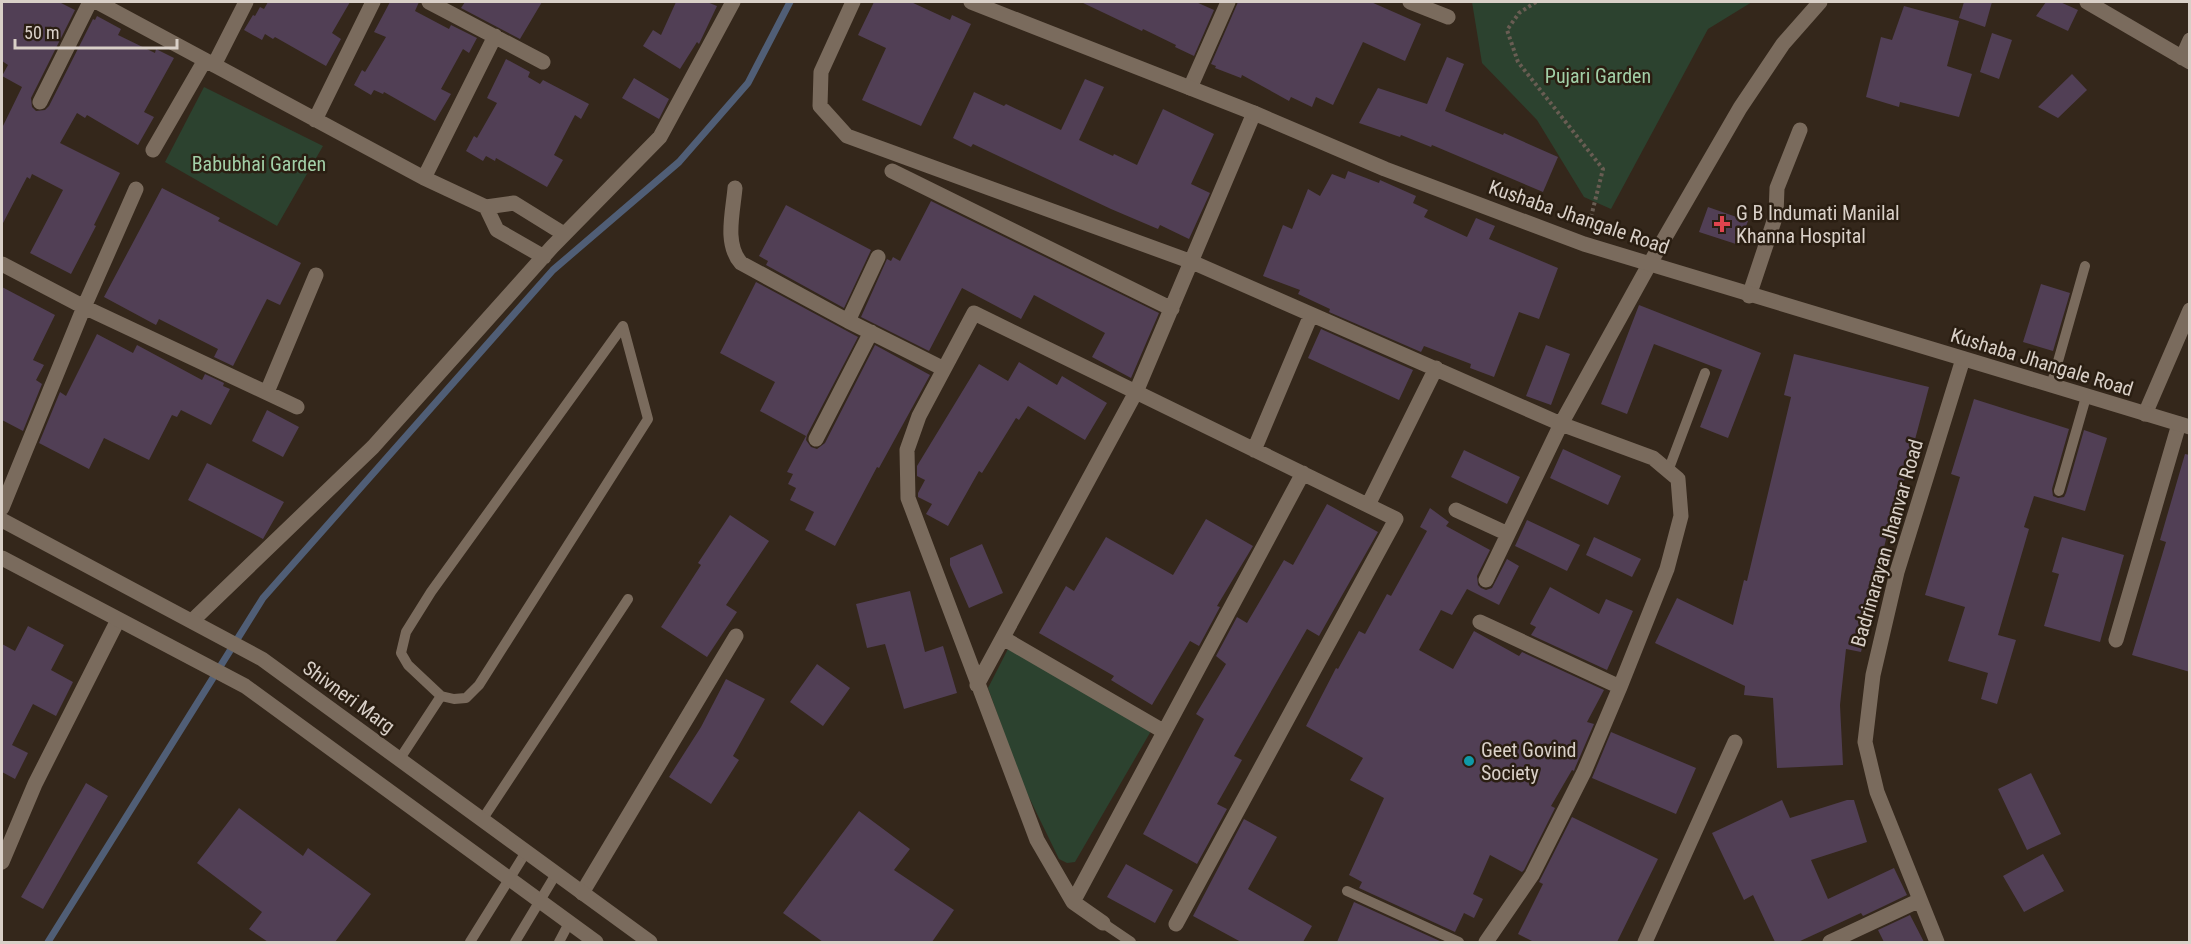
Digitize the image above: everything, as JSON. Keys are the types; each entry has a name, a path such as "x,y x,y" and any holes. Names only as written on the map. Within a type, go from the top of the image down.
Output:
{"street":[{"path":"40,102 90,2"},
{"path":"153,150 246,2"},
{"path":"315,120 373,2"},
{"path":"429,2 543,62"},
{"path":"192,621 373,447 564,234 660,137 734,2"},
{"path":"853,2 821,72 820,106 847,136 1192,262 1561,424 1653,458 1678,479 1681,516 1667,569 1620,687 1584,772 1532,875 1486,942"},
{"name":"Kushaba Jhangale Road","path":"971,2 1254,113 1385,169 1584,244 1749,296 2184,426"},
{"path":"1190,88 1228,2"},
{"path":"1410,2 1448,17"},
{"path":"1486,580 1561,424 1649,265 1740,108 1783,44 1821,2"},
{"path":"2087,2 2186,60 2190,40"},
{"path":"106,4 209,63 424,178 486,207 514,203 564,234"},
{"path":"424,178 495,36"},
{"path":"977,685 1136,392 1254,113"},
{"path":"1749,296 1776,214 1778,188 1800,130"},
{"path":"892,171 1172,309"},
{"path":"735,188 731,243 733,254 741,263 944,369"},
{"path":"2,508 84,308 136,189"},
{"path":"486,207 497,230 543,257"},
{"path":"849,321 878,257"},
{"path":"2,264 84,308 297,407"},
{"path":"267,392 316,275"},
{"path":"2145,414 2190,310"},
{"path":"1104,923 1073,902 1037,840 908,498 907,450 919,416 974,313 1396,519 1176,924"},
{"path":"1254,450 1311,315"},
{"path":"816,439 871,332"},
{"name":"Badrinarayan Jhanvar Road","path":"1937,942 1877,792 1864,742 1873,675 1897,572 1963,359"},
{"path":"1368,505 1436,368"},
{"path":"2116,640 2184,426"},
{"path":"1073,902 1303,473"},
{"path":"1456,510 1508,534"},
{"name":"Shivneri Marg","path":"2,520 262,659 650,942"},
{"path":"2,558 245,686 596,942"},
{"path":"2,862 35,784 118,620"},
{"path":"1480,622 1620,687"},
{"path":"582,893 736,636"},
{"path":"1003,638 1163,732"},
{"path":"1645,942 1734,742"},
{"path":"1830,942 1920,900"}],"lane":[{"path":"2051,386 2085,266"},
{"path":"623,326 648,420 479,685 466,698 454,699 441,696 408,665 402,653 406,632 431,592 623,326"},
{"path":"1668,471 1706,373"},
{"path":"2059,491 2086,397"},
{"path":"482,820 627,598"},
{"path":"399,760 441,696"},
{"path":"470,942 526,852"},
{"path":"515,942 538,900 556,874"},
{"path":"1347,891 1459,942"},
{"path":"559,942 569,923"},
{"path":"1104,923 1131,942"}],"path":[{"path":"1536,2 1520,13 1507,30 1518,62 1603,169 1584,244"}],"green space":[{"name":"Pujari Garden","path":"1472,2 1752,2 1708,29 1611,209 1584,197 1537,120 1482,63"},
{"name":"Babubhai Garden","path":"204,87 323,146 277,226 165,162"},
{"path":"1008,649 1151,731 1075,862 1067,863 1059,859 1022,783 988,688"}],"building":[{"path":"2,2 59,2 75,10 31,98 32,107 36,111 45,110 49,106 93,19 95,20 97,16 121,29 118,35 155,53 156,49 174,58 144,112 154,117 138,145 87,115 85,118 77,113 60,143 120,173 71,274 30,253 63,190 32,174 30,179 27,177 2,225 2,128 22,87 2,76 8,65 2,61"},
{"path":"268,2 350,2 332,33 341,39 326,66 275,37 273,39 265,34 262,40 244,30 253,15 255,16 260,7 264,9"},
{"path":"390,2 419,2 415,11 449,29 451,25 477,38 469,53 463,49 441,89 451,94 435,121 384,92 383,94 374,90 371,95 354,85 362,70 365,72 386,37 374,32"},
{"path":"465,2 542,2 520,39 461,8"},
{"path":"676,2 707,2 717,6 699,44 697,42 680,69 643,46 653,30 661,35"},
{"path":"874,2 911,2 950,20 952,15 971,24 921,126 862,100 886,48 858,35"},
{"path":"1081,2 1196,2 1214,10 1194,56 1143,29 1142,31"},
{"path":"1238,2 1371,2 1421,24 1405,61 1363,42 1333,105 1316,97 1312,107 1291,97 1289,101 1242,75 1241,78 1215,68 1216,66 1211,64"},
{"path":"1964,2 1992,2 1985,27 1959,18"},
{"path":"2046,2 2060,2 2078,10 2068,31 2036,16"},
{"path":"1904,6 1959,21 1947,66 1972,74 1959,117 1900,102 1899,107 1866,97 1881,37 1892,40"},
{"path":"1992,33 2012,40 1999,79 1980,72"},
{"path":"1447,57 1464,64 1445,111 1503,135 1504,133 1558,157 1543,192 1432,145 1431,147 1401,135 1400,137 1359,123 1378,88 1427,104"},
{"path":"506,59 530,72 528,77 540,84 543,80 589,104 581,119 575,115 554,155 563,160 547,187 496,158 495,161 486,156 483,161 466,151 474,136 477,138 497,103 487,98"},
{"path":"2072,74 2087,90 2058,118 2038,107"},
{"path":"634,78 669,99 659,119 622,98"},
{"path":"1085,79 1104,87 1079,140 1113,156 1114,154 1137,165 1163,109 1214,134 1191,184 1210,193 1189,239 1160,225 1158,229 1111,209 973,144 971,147 953,138 974,92 1004,106 1006,104 1061,130"},
{"path":"1348,171 1379,183 1380,180 1416,196 1413,203 1428,210 1424,217 1467,237 1476,218 1495,226 1489,239 1558,268 1539,319 1519,312 1494,377 1470,368 1471,364 1424,346 1421,352 1329,312 1330,309 1298,294 1300,290 1263,276 1283,225 1292,229 1308,189 1320,196 1332,174 1345,179"},
{"path":"162,188 220,218 218,221 301,263 280,305 267,299 233,366 214,357 218,349 159,319 156,325 104,297"},
{"path":"931,201 1159,313 1131,378 1092,357 1105,333 1034,295 1021,319 962,288 929,351 861,317 887,259 891,261 893,257 900,261"},
{"path":"786,205 871,250 844,308 766,265 768,261 759,256"},
{"path":"1708,207 1748,221 1739,245 1699,232"},
{"path":"756,282 858,337 807,435 806,440 811,447 817,449 825,443 875,345 930,375 835,546 805,530 814,512 790,500 796,488 788,484 793,474 787,472 806,436 760,411 775,382 720,353"},
{"path":"2041,284 2070,293 2053,351 2023,342"},
{"path":"2,287 55,315 33,360 44,365 36,380 42,384 23,431 2,420"},
{"path":"1639,305 1761,353 1728,438 1700,427 1722,370 1654,344 1627,414 1601,404"},
{"path":"1321,329 1413,370 1399,400 1308,358"},
{"path":"97,334 133,353 137,345 202,380 205,374 224,383 223,386 230,389 211,425 181,410 177,417 172,415 149,460 104,438 89,469 39,443 60,392 66,396"},
{"path":"1546,345 1570,354 1551,405 1526,396"},
{"path":"1794,354 1929,387 1897,507 1894,507 1868,612 1871,612 1861,652 1846,649 1840,705 1843,765 1777,768 1773,698 1744,695 1745,686 1655,643 1677,598 1733,625 1744,580 1747,581 1791,397 1784,395"},
{"path":"1019,362 1057,385 1062,376 1107,403 1085,440 1028,406 1019,420 1016,418 982,473 979,471 948,526 926,514 932,504 918,497 925,480 917,476 917,466 979,364 1008,381"},
{"path":"1974,399 2069,429 2052,489 2053,496 2058,498 2064,497 2066,493 2084,430 2107,438 2085,511 2034,496 2024,527 2029,529 1998,635 2016,640 1997,704 1981,699 1988,673 1948,661 1965,607 1925,595 1960,477 1951,474"},
{"path":"267,410 299,427 283,457 252,441"},
{"path":"1563,449 1621,476 1608,505 1550,478"},
{"path":"1464,450 1520,477 1507,504 1451,477"},
{"path":"2185,454 2190,455 2190,672 2132,655 2166,542 2160,540"},
{"path":"207,463 284,502 263,539 188,500"},
{"path":"1327,504 1378,532 1319,636 1307,629 1234,756 1242,760 1217,804 1227,809 1197,864 1143,834 1204,719 1196,714 1226,664 1216,656 1237,617 1247,623 1284,560 1293,565"},
{"path":"1430,508 1449,522 1446,526 1490,550 1477,576 1478,585 1481,588 1486,590 1492,588 1507,559 1519,566 1499,605 1467,589 1452,615 1441,610 1419,650 1453,669 1474,631 1519,656 1522,652 1604,690 1587,722 1594,724 1574,771 1572,770 1551,806 1555,808 1524,870 1522,872 1490,855 1473,894 1483,899 1474,918 1464,913 1455,932 1359,888 1362,882 1349,875 1384,798 1350,780 1363,758 1306,726 1336,668 1338,669 1359,631 1365,634 1387,594 1391,596 1427,531 1420,527"},
{"path":"730,515 769,541 726,605 737,612 707,657 661,627 701,565 698,563"},
{"path":"1206,519 1253,546 1217,606 1220,607 1199,646 1190,641 1152,705 1111,680 1114,676 1039,633 1066,586 1074,591 1106,537 1173,575"},
{"path":"1527,520 1580,545 1567,571 1515,546"},
{"path":"1594,537 1641,559 1632,577 1586,555"},
{"path":"2062,537 2124,555 2100,642 2044,626 2059,574 2052,572"},
{"path":"982,544 1003,593 969,608 950,565 950,558"},
{"path":"1550,587 1599,614 1606,599 1633,611 1607,670 1531,635 1536,627 1530,624"},
{"path":"910,591 925,652 943,646 957,693 904,709 885,644 867,648 856,604"},
{"path":"28,626 64,645 51,670 73,682 56,716 33,704 12,745 28,753 15,779 2,772 2,644 15,651"},
{"path":"817,664 850,688 823,726 790,702"},
{"path":"726,679 765,699 733,756 739,760 711,804 669,777 701,727"},
{"path":"1611,732 1696,768 1676,814 1592,778"},
{"path":"2031,773 2061,834 2027,850 1998,789"},
{"path":"86,783 108,796 43,909 21,897"},
{"path":"1782,800 1790,818 1847,800 1854,800 1867,842 1811,860 1828,899 1894,868 1907,895 1863,916 1861,913 1798,942 1775,942 1753,895 1744,900 1712,833"},
{"path":"239,808 303,856 308,848 371,894 335,942 268,942 249,929 262,912 197,863"},
{"path":"859,811 910,849 894,870 954,910 932,942 823,942 783,913"},
{"path":"1572,817 1658,859 1617,942 1534,942 1518,934 1543,884 1539,882"},
{"path":"1244,819 1277,837 1248,889 1312,926 1303,942 1241,942 1193,916"},
{"path":"2043,854 2064,891 2024,912 2003,876"},
{"path":"1126,864 1173,890 1155,923 1107,897"},
{"path":"1354,902 1442,942 1337,942"},
{"path":"1910,915 1924,942 1884,942 1878,930"}],"waterway":[{"path":"48,942 263,598 553,270 679,162 748,83 790,2"}],"place":[{"name":"G B Indumati Manilal Khanna Hospital","path":"1722,224"},
{"name":"Geet Govind Society","path":"1469,761"}]}
